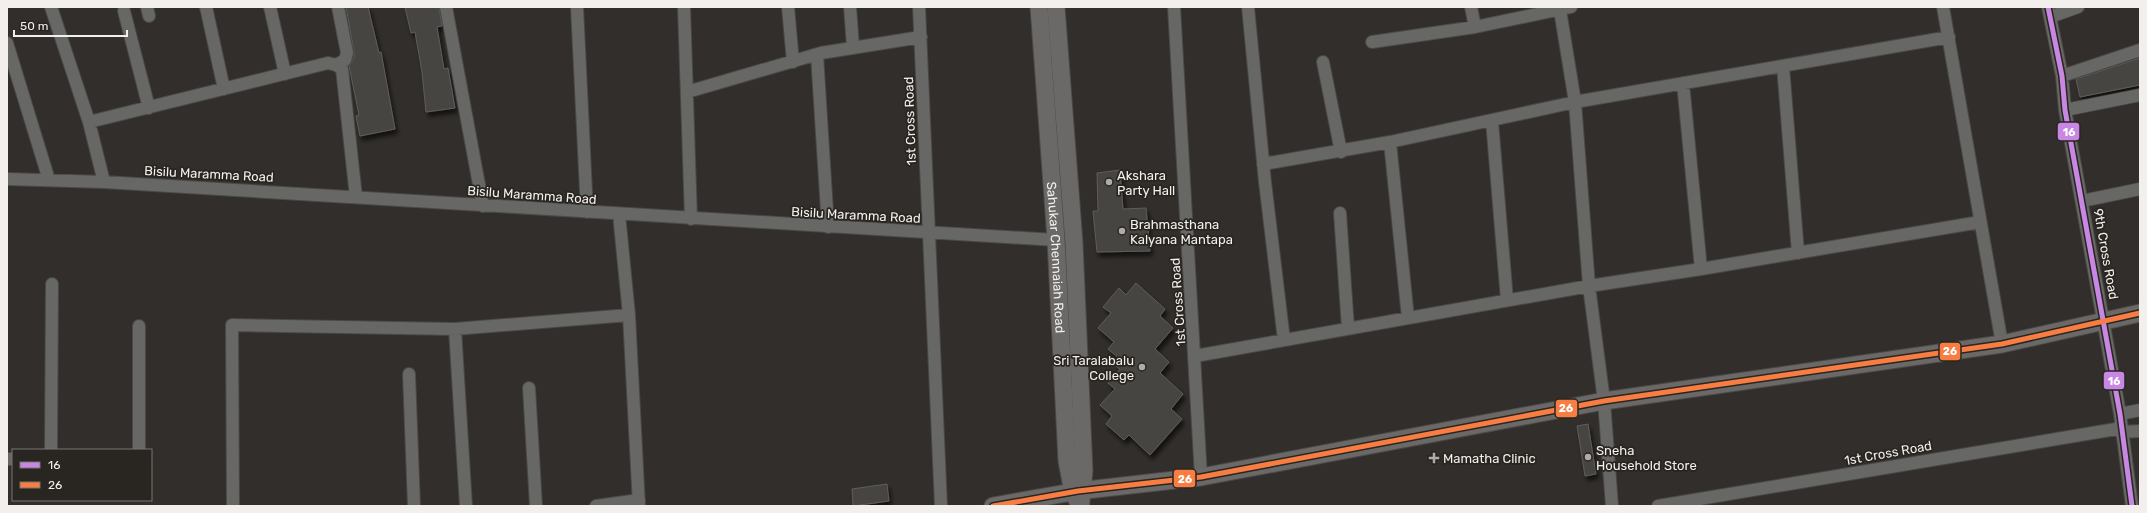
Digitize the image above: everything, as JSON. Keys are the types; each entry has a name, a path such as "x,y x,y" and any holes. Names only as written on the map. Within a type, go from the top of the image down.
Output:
{"street":[{"path":"51,7 88,122 104,182"},
{"path":"206,7 224,89"},
{"path":"270,7 285,74"},
{"path":"336,65 346,60 348,53 338,7"},
{"path":"446,7 483,206"},
{"path":"577,7 588,212"},
{"path":"684,7 691,219"},
{"path":"788,7 792,62"},
{"path":"850,7 853,47"},
{"name":"1st Cross Road","path":"918,7 921,37 941,506"},
{"name":"Sahukar Chennaiah Road","path":"1039,7 1056,240 1067,461 1079,499"},
{"name":"Sahukar Chennaiah Road","path":"1056,7 1074,242 1084,471 1079,499"},
{"name":"1st Cross Road","path":"1174,7 1196,356 1201,476"},
{"path":"1248,7 1263,164 1284,340"},
{"path":"1471,7 1475,27"},
{"path":"1943,7 2002,344"},
{"path":"2049,12 2078,7"},
{"path":"1372,42 1475,27 1566,8 1590,286 1604,401 1612,506"},
{"path":"124,11 149,108"},
{"name":"9th Cross Road","path":"2049,12 2062,76 2065,110 2120,414 2132,506"},
{"path":"687,92 817,55 853,47 921,37"},
{"path":"1263,164 1341,152 1492,121 1575,102 1949,37"},
{"path":"7,44 49,180"},
{"path":"2062,76 2140,50"},
{"path":"817,55 828,227"},
{"path":"1322,62 1341,152"},
{"path":"88,122 328,63 336,65 342,69 356,197"},
{"path":"1783,66 1798,252"},
{"path":"1683,83 1701,269"},
{"path":"2065,110 2140,95"},
{"path":"1492,121 1507,300"},
{"path":"1390,142 1408,318"},
{"name":"Bisilu Maramma Road","path":"7,179 104,182 691,219 1056,240"},
{"path":"2082,200 2140,189"},
{"path":"1340,213 1348,328"},
{"path":"596,506 639,503 629,315 619,214"},
{"path":"1196,356 1507,300 1980,222"},
{"path":"51,449 52,284"},
{"path":"993,506 1079,499 1604,401 2002,344 2103,320 2140,314"},
{"path":"233,506 232,325 455,329 629,315"},
{"path":"138,326 139,449"},
{"path":"455,329 466,506"},
{"path":"409,374 414,506"},
{"path":"529,388 536,506"},
{"path":"2120,414 2140,410"},
{"name":"1st Cross Road","path":"1658,506 2122,430 2140,431"}],"building":[{"path":"346,7 368,7 379,53 381,52 395,129 360,136 356,116 359,115 349,66 354,58 354,52"},
{"path":"405,7 439,7 442,26 437,27 444,69 448,68 455,108 426,112 422,72 415,32 411,33"},
{"path":"2140,58 2140,85 2080,97 2076,79"},
{"name":"Brahmasthana Kalyana Mantapa","path":"1120,170 1123,209 1146,208 1150,251 1097,252 1093,211 1098,211 1097,173"},
{"name":"Sri Taralabalu College","path":"1136,283 1165,309 1160,316 1173,328 1155,349 1169,362 1160,373 1183,394 1171,409 1182,419 1150,455 1129,435 1124,440 1106,424 1112,416 1100,405 1115,389 1108,383 1120,369 1116,366 1121,360 1108,349 1114,342 1098,328 1111,313 1103,307 1119,288 1126,295"},
{"name":"Sneha Household Store","path":"1588,424 1596,474 1585,476 1577,426"},
{"path":"887,484 889,501 853,506 852,489"}],"transit line":[{"name":"16","path":"2048,7 2062,76 2065,110 2120,414 2132,506"},
{"name":"26","path":"993,506 1078,491 1201,477 1604,401 2002,344 2140,313"}],"place":[{"name":"Akshara Party Hall","path":"1109,182"},
{"name":"Brahmasthana Kalyana Mantapa","path":"1122,231"},
{"name":"Sri Taralabalu College","path":"1142,367"},
{"name":"Sneha Household Store","path":"1588,457"},
{"name":"Mamatha Clinic","path":"1434,458"}]}
